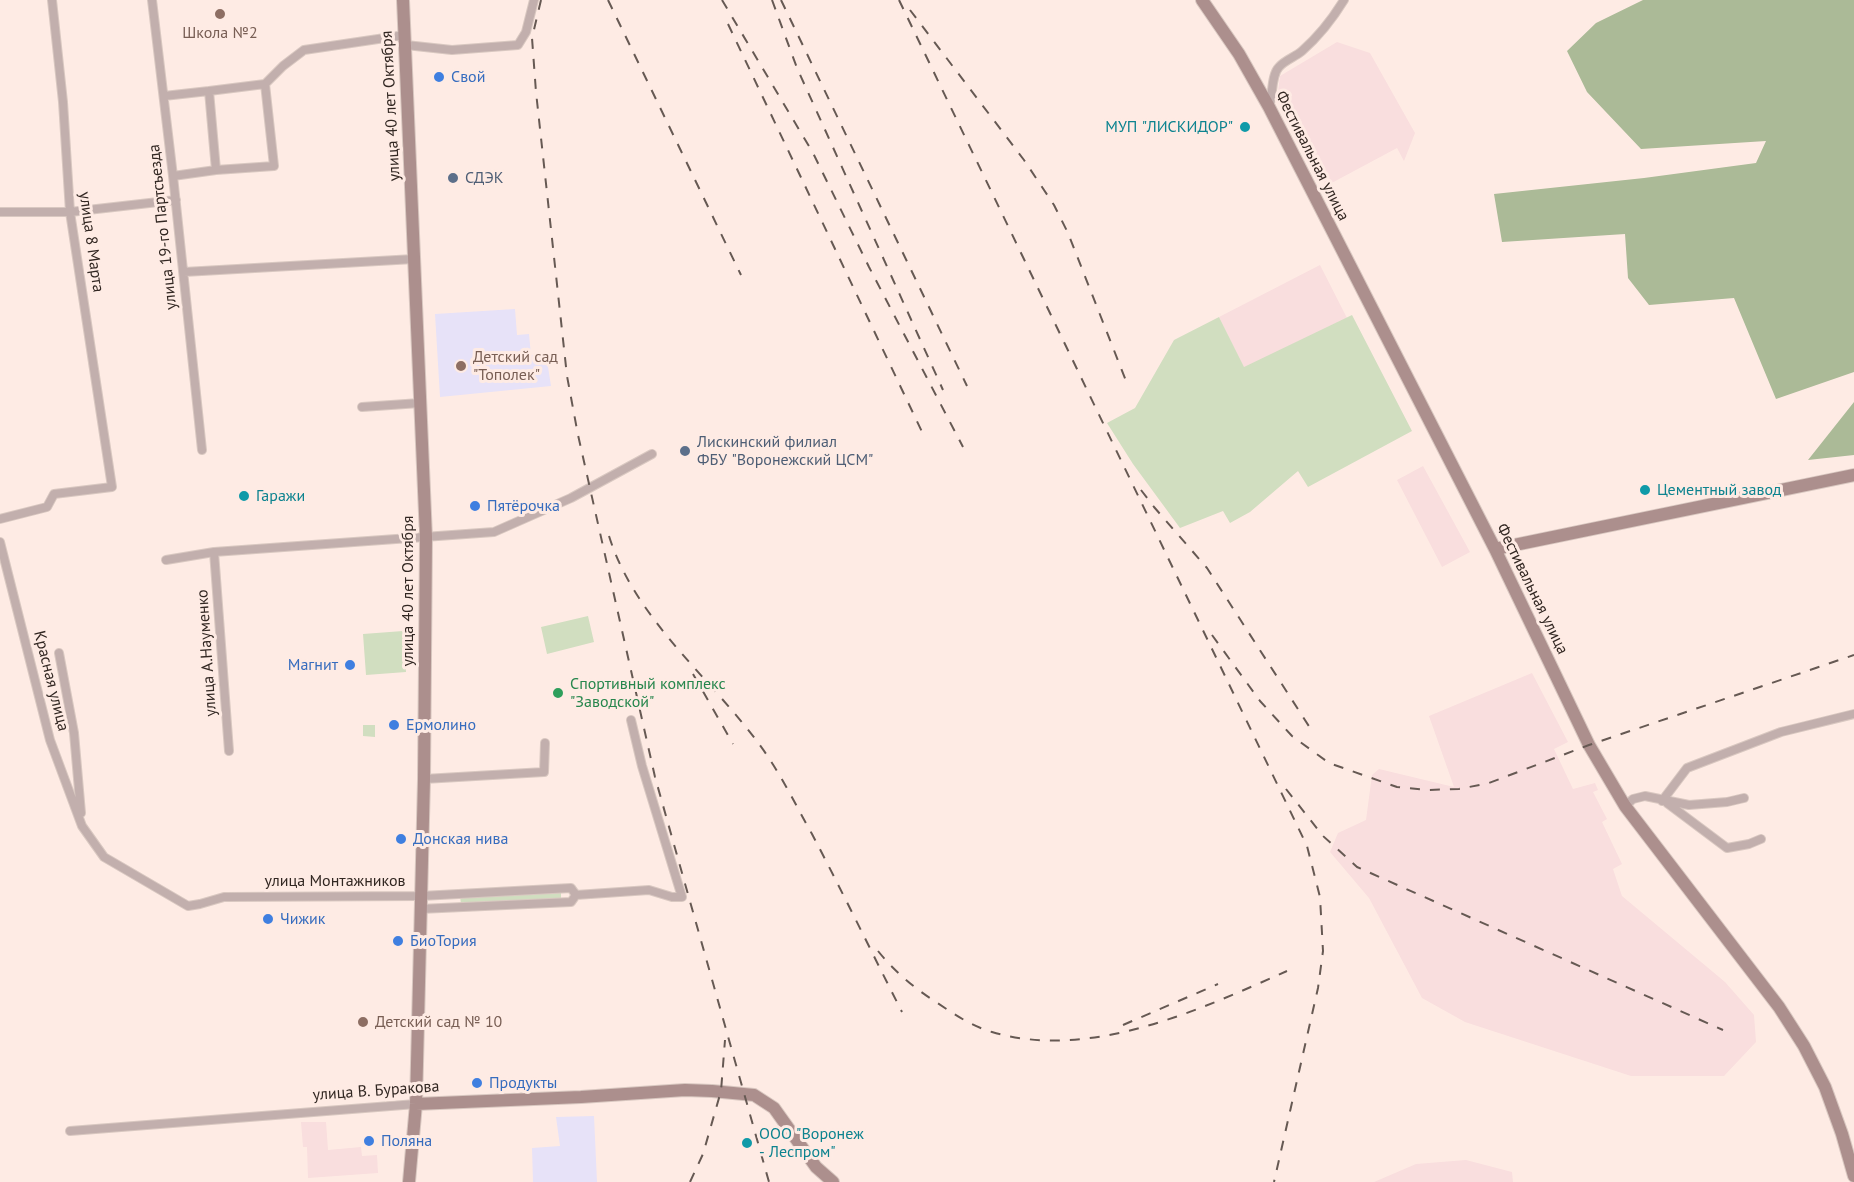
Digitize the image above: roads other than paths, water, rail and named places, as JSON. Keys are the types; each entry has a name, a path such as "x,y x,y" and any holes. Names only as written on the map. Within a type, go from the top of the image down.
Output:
{"main road":[{"name":"улица 40 лет Октября","path":"403,0 426,537 424,779 416,1104 409,1182"},
{"name":"Фестивальная улица","path":"1202,0 1239,54 1269,107 1495,549 1582,731 1625,806 1779,1006 1804,1046 1825,1087 1854,1176"},
{"path":"1495,549 1854,475"},
{"name":"улица В. Буракова","path":"416,1104 685,1090 712,1090 754,1095 774,1108 816,1167 833,1182"}],"street":[{"name":"улица 8 Марта","path":"0,519 47,507 54,494 112,487 70,212 63,102 52,0"},
{"name":"улица 19-го Партсъезда","path":"152,0 202,450"},
{"path":"164,96 266,84 283,66 304,50 405,40 452,50 518,45 526,32 534,0"},
{"path":"1269,107 1273,97 1273,81 1279,66 1303,50 1337,12 1344,0"},
{"path":"173,176 274,166 266,84"},
{"path":"209,91 216,170"},
{"path":"0,212 70,212 176,200"},
{"path":"184,272 414,259"},
{"path":"363,407 420,403"},
{"path":"166,560 214,552 494,532 571,498 652,454"},
{"name":"Красная улица","path":"0,542 50,740 82,826 104,857"},
{"name":"улица А.Науменко","path":"214,552 229,751"},
{"name":"Красная улица","path":"59,653 74,733 82,826"},
{"path":"1664,801 1687,768 1781,732 1854,714"},
{"name":"улица Монтажников","path":"576,895 649,890 672,897 682,897 642,766 631,720"},
{"path":"424,779 544,772 544,743"},
{"path":"1625,806 1633,799 1645,796 1689,805 1727,802 1744,798"},
{"path":"1664,801 1727,848 1761,839"},
{"name":"улица Монтажников","path":"104,857 188,906 224,897 421,902 572,902 576,895"},
{"name":"улица Монтажников","path":"421,902 571,888 576,895"},
{"name":"улица В. Буракова","path":"70,1131 416,1104"}],"railway":[{"path":"541,0 532,38 536,92 567,376 578,435 655,777 769,1182"},
{"path":"608,0 741,275"},
{"path":"722,0 813,153 869,267 963,447"},
{"path":"772,0 797,68 943,390"},
{"path":"781,0 967,386"},
{"path":"899,0 1307,846 1320,897 1323,951 1318,988 1274,1182"},
{"path":"910,10 1024,160 1054,205 1068,233 1128,386"},
{"path":"728,24 924,436"},
{"path":"1141,490 1207,568 1314,734"},
{"path":"609,536 636,594 675,646 739,719 774,766 812,834 902,1012"},
{"path":"1212,635 1260,701 1292,736 1329,763 1397,787 1428,790 1459,789 1489,783 1589,745 1854,655"},
{"path":"693,674 733,744"},
{"path":"1286,789 1323,836 1357,867 1723,1030"},
{"path":"878,951 912,985 963,1019 992,1032 1029,1039 1067,1040 1105,1036 1143,1027 1218,1001 1287,971"},
{"path":"1123,1025 1218,984"},
{"path":"690,1182 703,1154 721,1091 725,1040"}],"place":[{"name":"Школа №2","path":"220,14"},
{"name":"Свой","path":"439,77"},
{"name":"МУП \"ЛИСКИДОР\"","path":"1245,127"},
{"name":"СДЭК","path":"453,178"},
{"name":"Детский сад \"Тополек\"","path":"461,366"},
{"name":"Лискинский филиал ФБУ \"Воронежский ЦСМ\"","path":"685,451"},
{"name":"Цементный завод","path":"1645,490"},
{"name":"Гаражи","path":"244,496"},
{"name":"Пятёрочка","path":"475,506"},
{"name":"Магнит","path":"350,665"},
{"name":"Спортивный комплекс \"Заводской\"","path":"558,693"},
{"name":"Ермолино","path":"394,725"},
{"name":"Донская нива","path":"401,839"},
{"name":"Чижик","path":"268,919"},
{"name":"БиоТория","path":"398,941"},
{"name":"Детский сад № 10","path":"363,1022"},
{"name":"Продукты","path":"477,1083"},
{"name":"Поляна","path":"369,1141"},
{"name":"ООО \"Воронеж - Леспром\"","path":"747,1143"}]}
